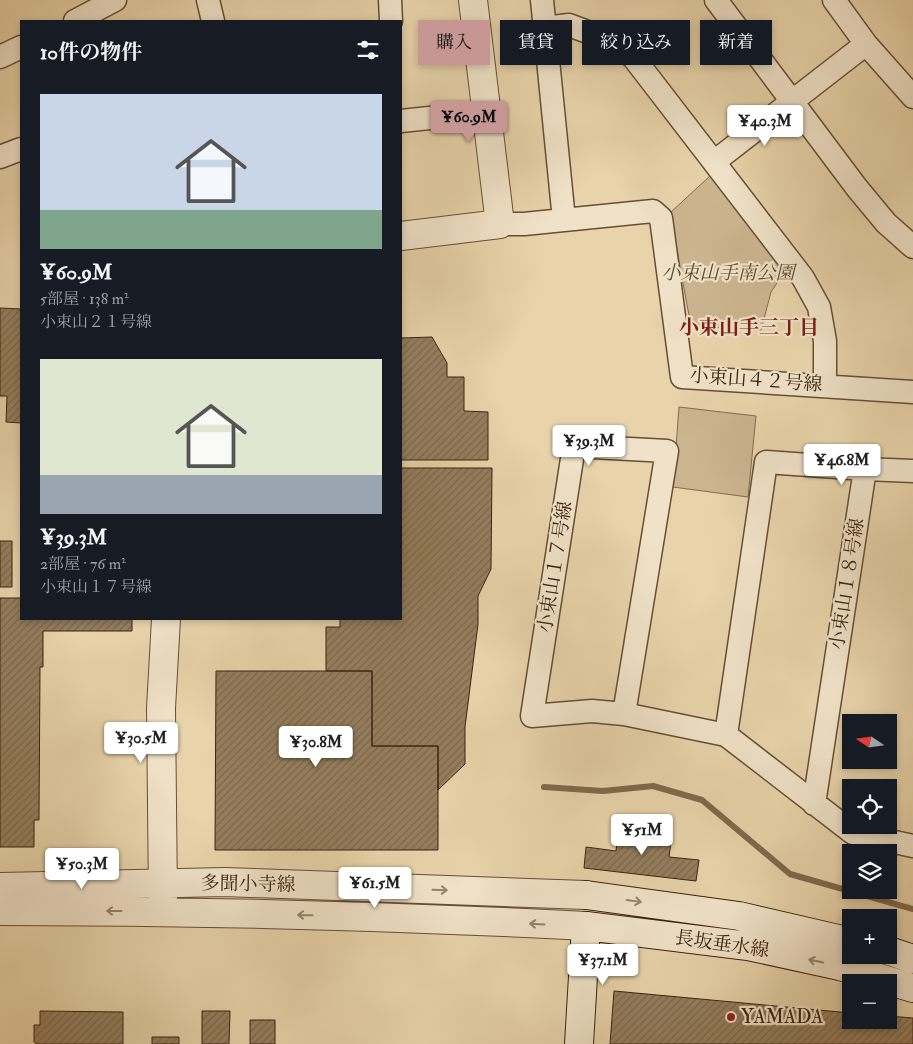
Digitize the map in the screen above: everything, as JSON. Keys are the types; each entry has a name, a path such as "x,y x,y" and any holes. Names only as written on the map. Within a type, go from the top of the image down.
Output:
{"street":[{"path":"77,20 114,0"},
{"path":"208,0 213,20"},
{"path":"390,0 391,20"},
{"path":"402,236 500,224 473,0"},
{"path":"542,0 544,20"},
{"path":"716,0 869,202 886,223 913,247"},
{"path":"834,0 866,44 913,97"},
{"path":"572,26 601,37 633,57 803,278 819,307 825,341 825,385"},
{"path":"714,162 794,102 866,44"},
{"path":"0,57 20,47"},
{"path":"549,65 564,220"},
{"path":"402,116 486,112"},
{"path":"0,157 20,149"},
{"name":"小束山４２号線","path":"500,224 654,211 661,218 682,378 825,385 913,392"},
{"name":"小束山１７号線","path":"624,714 667,451 574,446 532,716 592,711 624,714 726,735 853,833 913,846"},
{"path":"726,735 766,462 913,471"},
{"name":"小束山１８号線","path":"814,804 864,469"},
{"path":"163,912 162,708 166,620"},
{"name":"多聞小寺線","path":"0,887 224,882 586,895"},
{"name":"長坂垂水線","path":"586,895 739,916 842,940"},
{"name":"多聞小寺線","path":"0,911 163,912 454,919 586,926"},
{"path":"579,1044 586,926"},
{"name":"長坂垂水線","path":"586,926 748,946 840,966 913,988"},
{"path":"897,954 913,959"}],"green space":[{"name":"小束山手南公園","path":"711,175 785,271 771,292 761,330 691,326 670,213"},
{"path":"679,407 756,416 748,497 673,487"}],"building":[{"path":"0,308 20,309 20,423 6,422 7,396 0,396"},
{"path":"432,337 447,363 447,377 464,377 464,411 488,412 488,460 402,460 402,338"},
{"path":"402,468 492,468 491,569 478,596 478,624 465,727 465,764 438,790 438,746 372,746 372,671 326,671 326,627 340,627 340,620 402,620"},
{"path":"0,541 12,541 12,587 0,587"},
{"path":"0,598 20,598 20,620 132,620 132,631 43,631 43,667 40,667 39,820 34,820 34,847 0,847"},
{"path":"216,671 372,671 372,746 438,746 438,850 215,850"},
{"path":"619,825 672,835 669,857 699,860 696,881 584,868 586,847 616,851"},
{"name":"YAMADA","path":"614,991 842,1012 842,1029 897,1029 897,1017 913,1018 913,1044 610,1044"},
{"path":"40,1011 123,1012 123,1044 37,1044 34,1042 34,1025 40,1025"},
{"path":"202,1011 230,1011 229,1044 202,1044"},
{"path":"250,1020 275,1020 275,1044 250,1044"},
{"path":"152,1037 179,1037 179,1044 152,1044"}],"waterway":[{"path":"544,787 603,791 653,786 702,800 790,874 913,909"}],"place":[{"name":"YAMADA","path":"731,1017"}],"district":[{"name":"小束山手三丁目","path":"749,327"}]}
